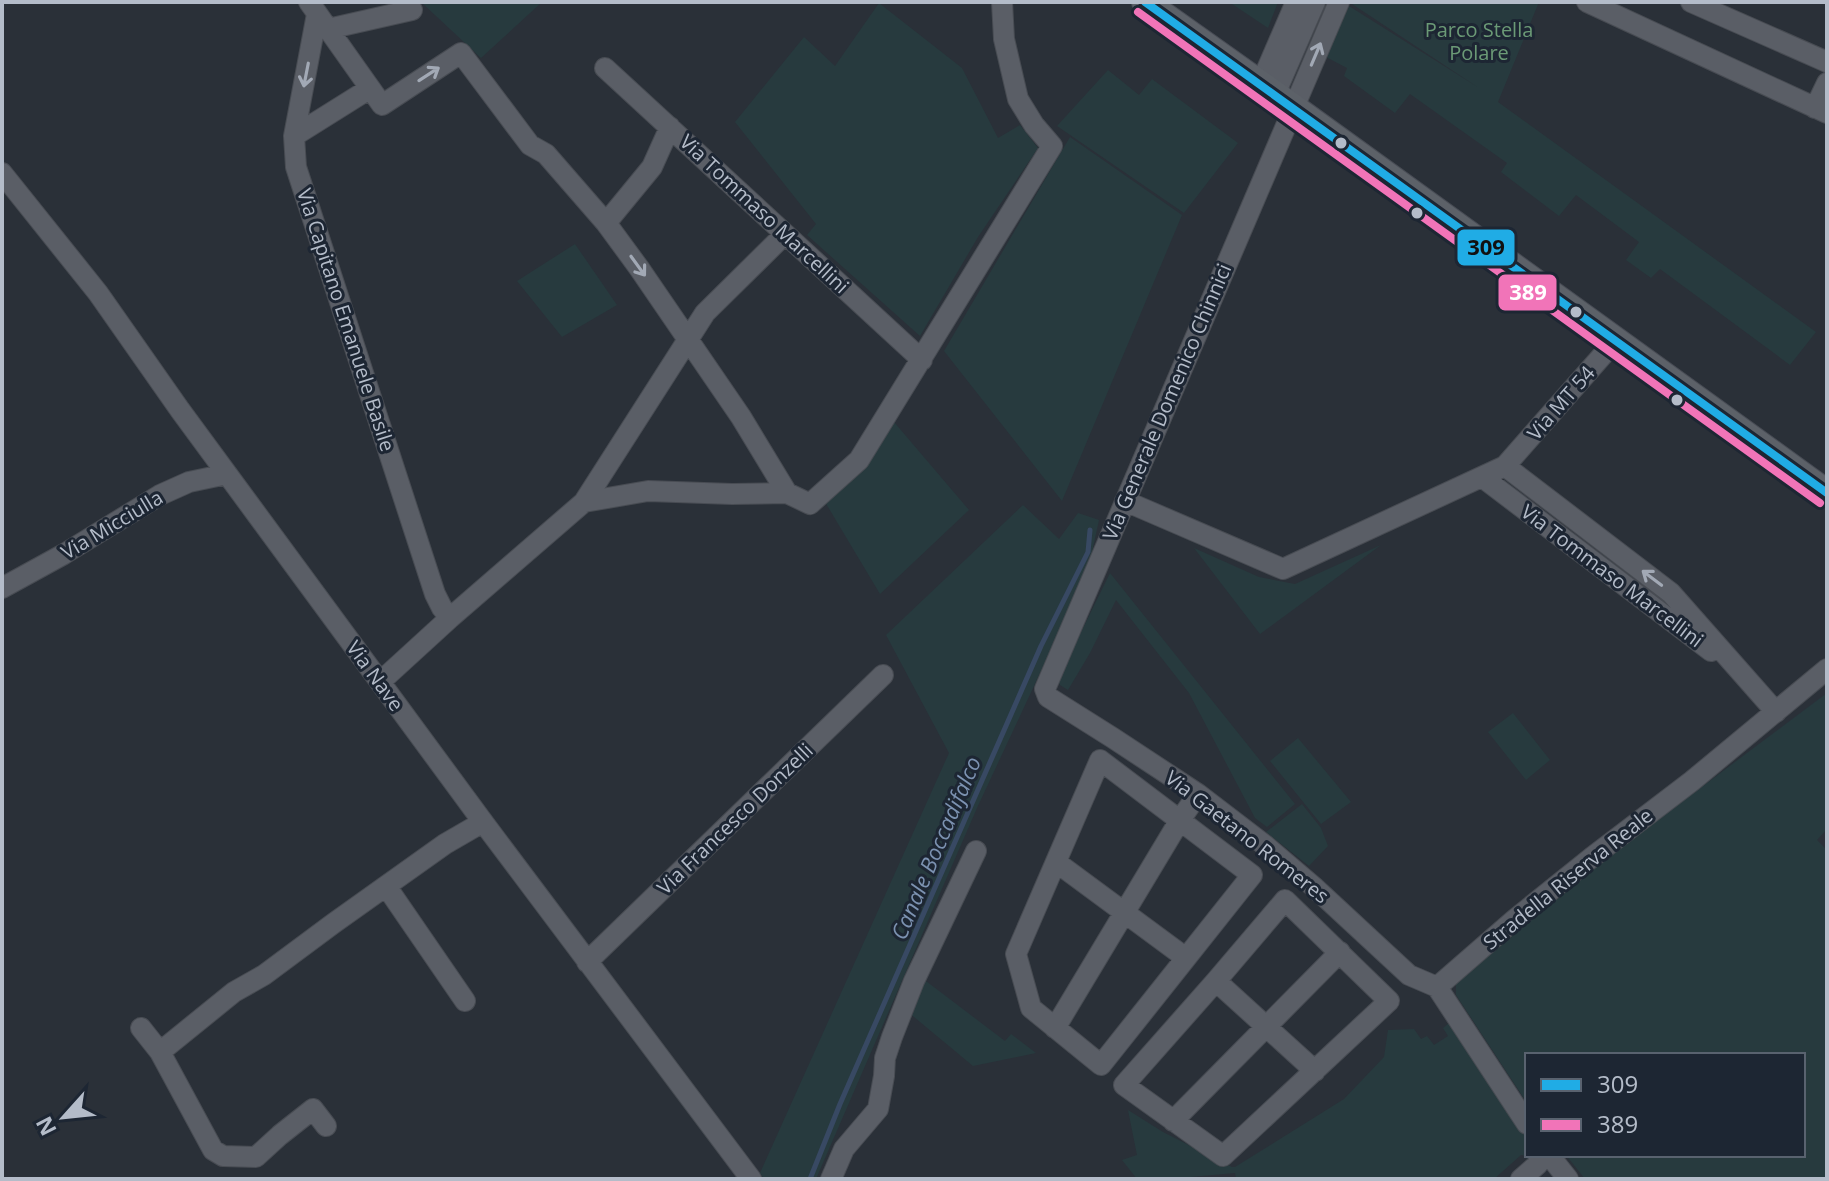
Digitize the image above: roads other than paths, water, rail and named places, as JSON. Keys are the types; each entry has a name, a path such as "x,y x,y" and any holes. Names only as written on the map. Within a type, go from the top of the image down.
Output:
{"main road":[{"path":"1145,2 1827,493"}],"street":[{"path":"584,502 648,491 787,493 810,504 859,460 1052,146 1018,99 1004,39 1002,2"},
{"path":"1276,95 1296,2"},
{"path":"1276,95 1315,2"},
{"path":"1276,95 1339,2"},
{"path":"1587,2 1821,111 1827,83"},
{"path":"1691,2 1827,62"},
{"path":"318,15 412,10"},
{"path":"318,15 382,105 461,53 530,145 546,154 606,223 741,417 787,493"},
{"name":"Via Capitano Emanuele Basile","path":"318,15 294,136 296,167 435,594 450,618"},
{"name":"Via Tommaso Marcellini","path":"605,68 922,360"},
{"path":"294,136 369,89"},
{"name":"Via Generale Domenico Chinnici","path":"1048,697 1045,689 1047,680 1125,501 1276,95"},
{"path":"606,223 652,167 670,127"},
{"name":"Via Nave","path":"2,173 98,293 180,410 483,822 751,1179"},
{"path":"380,682 584,502 705,313 785,234"},
{"name":"Via MT 54","path":"1505,466 1616,340"},
{"path":"1125,501 1283,569 1505,466"},
{"name":"Via Tommaso Marcellini","path":"1505,466 1671,593 1776,712"},
{"name":"Via Micciulla","path":"2,588 160,495 189,482 227,474"},
{"name":"Via Tommaso Marcellini","path":"1482,477 1743,675"},
{"name":"Stradella Riserva Reale","path":"1437,987 1514,920 1692,781 1827,669"},
{"name":"Via Francesco Donzelli","path":"587,962 883,675"},
{"name":"Via Gaetano Romeres","path":"1048,697 1198,794 1314,887 1409,975 1437,987"},
{"path":"1100,760 1180,820 1252,875 1101,1065 1031,1008 1016,954 1100,760"},
{"path":"1055,1028 1198,794"},
{"path":"160,1052 234,992 264,975 445,844 483,822"},
{"path":"831,1179 844,1149 878,1109 885,1058 892,1037 914,981 976,851"},
{"path":"1056,862 1186,958"},
{"path":"386,886 465,1001"},
{"path":"1285,900 1389,1001 1223,1156 1124,1085 1216,981 1285,900"},
{"path":"1173,1121 1266,1026 1367,937"},
{"path":"1216,981 1315,1071"},
{"path":"1437,987 1525,1121"},
{"path":"141,1028 160,1052 213,1150 223,1156 256,1157 313,1109 326,1126"},
{"path":"1521,1179 1538,1164 1539,1157"},
{"path":"1551,1157 1568,1179"}],"waterway":[{"name":"Canale Boccadifalco","path":"810,1179 1041,646 1088,552 1090,530"}],"park label":[{"name":"Parco Stella Polare","path":"1479,42"}]}
